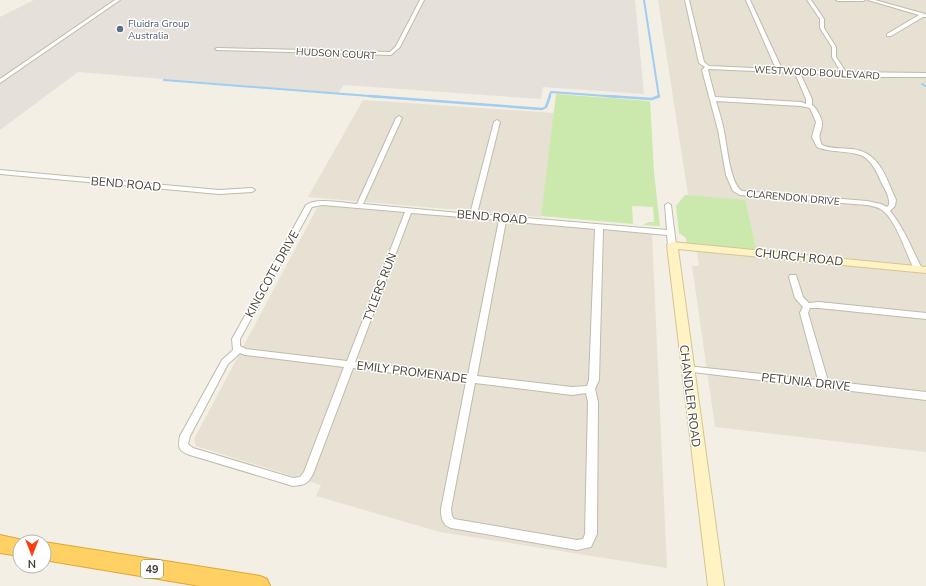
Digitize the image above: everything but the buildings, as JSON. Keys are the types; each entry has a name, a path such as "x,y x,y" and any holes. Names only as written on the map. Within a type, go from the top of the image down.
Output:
{"highway":[{"path":"0,544 12,546"},
{"name":"49","path":"52,552 260,586"}],"main road":[{"name":"CHURCH ROAD","path":"672,245 922,269"},
{"name":"CHANDLER ROAD","path":"672,245 716,586"}],"street":[{"path":"0,81 118,0"},
{"name":"HUDSON COURT","path":"217,49 391,54 398,47 422,0"},
{"name":"CLARENDON DRIVE","path":"687,0 702,63 708,67 705,70 713,99 729,175 735,190 740,193 867,203 887,210"},
{"path":"748,0 779,69"},
{"path":"809,0 822,19 822,28 834,47 834,57 844,73"},
{"path":"838,0 863,0"},
{"path":"870,0 924,16"},
{"path":"889,35 924,16"},
{"name":"WESTWOOD BOULEVARD","path":"708,67 926,75"},
{"path":"796,70 810,99 809,106"},
{"path":"713,99 809,106 814,109 819,122 815,137 818,146 832,151 862,154 870,157 894,203 887,210 922,269"},
{"path":"359,206 399,118"},
{"path":"473,216 497,122"},
{"name":"BEND ROAD","path":"0,172 219,192 252,190"},
{"name":"BEND ROAD","path":"313,204 409,210 670,233"},
{"name":"KINGCOTE DRIVE","path":"238,349 236,339 309,205 313,204"},
{"name":"CHANDLER ROAD","path":"668,205 672,245"},
{"name":"TYLERS RUN","path":"238,349 225,362 185,436 183,446 190,451 293,482 303,481 308,474 351,365 409,210"},
{"path":"503,218 470,379 470,387 446,509 447,518 451,523 460,526 577,545 588,543 591,534 594,402 590,389 594,380 599,227"},
{"path":"793,277 800,299 807,306 819,305 926,316"},
{"path":"807,306 804,313 824,384"},
{"name":"EMILY PROMENADE","path":"238,349 245,352 572,391 590,389"},
{"name":"PETUNIA DRIVE","path":"687,369 926,396"}],"shaded area":[{"path":"34,0 635,0 644,94 543,87 541,99 344,85 338,93 78,72 0,130 0,17"},
{"path":"658,0 926,0 926,452 715,427 692,266 699,266"},
{"path":"363,100 554,113 541,217 308,197"},
{"path":"323,206 652,234 667,568 440,532 316,496 321,485 196,446 194,439 317,208"}],"green space":[{"path":"556,94 650,101 654,172 660,226 643,225 649,222 654,222 653,207 632,206 633,224 541,216"},
{"path":"685,195 745,200 757,253 687,246 686,238 679,233 676,206"}],"waterway":[{"path":"644,0 659,96"},
{"path":"164,80 374,96"},
{"path":"922,84 926,86"},
{"path":"549,97 551,92 608,96"},
{"path":"369,96 374,96"},
{"path":"374,96 542,109 546,107 550,96"},
{"path":"374,96 382,97"},
{"path":"608,96 652,99 659,96"},
{"path":"608,96 620,97"}],"place":[{"name":"Fluidra Group Australia","path":"120,29"}]}
